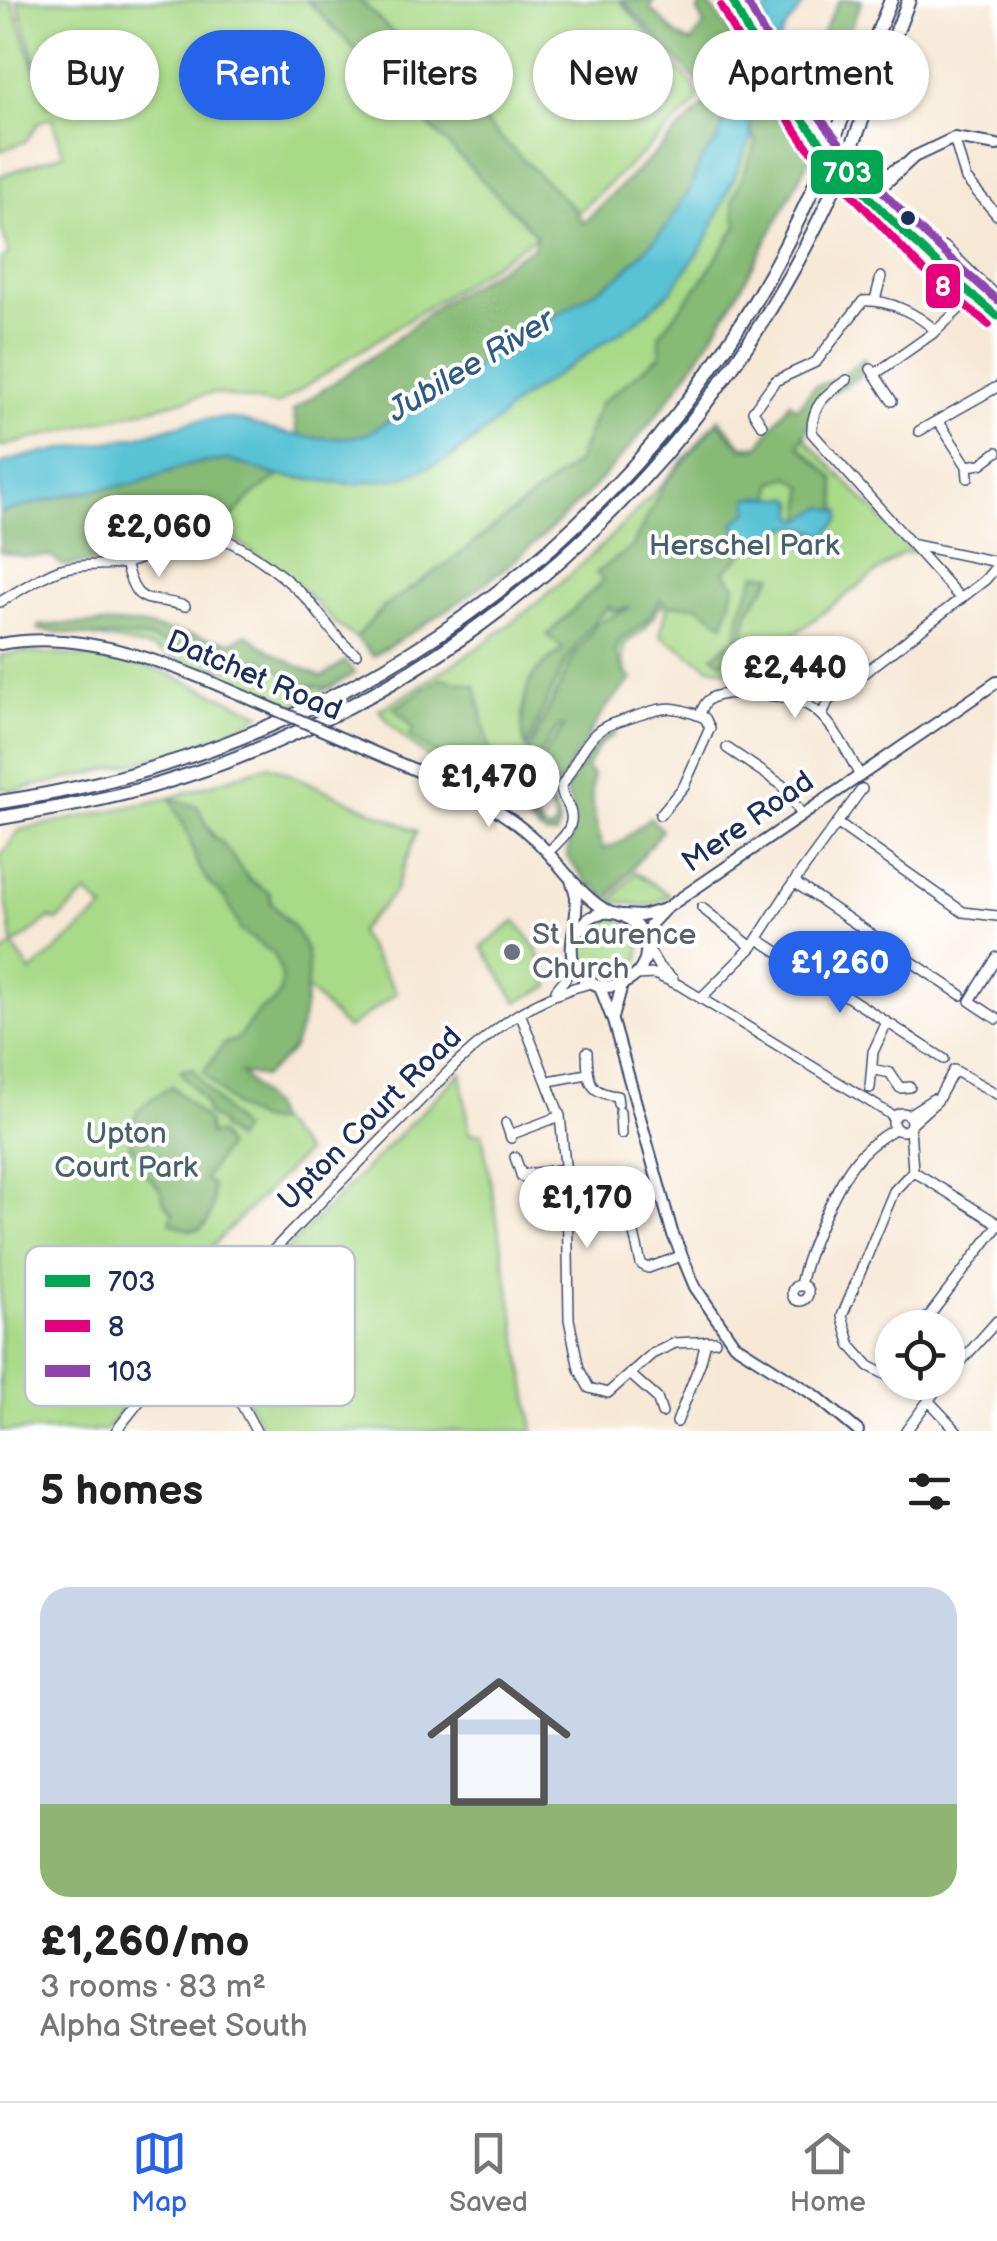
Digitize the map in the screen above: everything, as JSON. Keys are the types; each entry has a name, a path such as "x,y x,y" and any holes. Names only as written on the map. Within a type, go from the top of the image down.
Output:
{"highway":[{"path":"0,802 80,788 154,768 265,729 382,670 501,590 554,546 624,478 700,386 773,271 820,172 891,0"},
{"path":"0,818 91,802 157,785 256,750 371,695 495,615 593,532 684,433 778,298 835,186 909,0"}],"main road":[{"path":"732,0 780,88 815,136 934,249 974,295"},
{"path":"746,0 805,98 872,188 927,256 992,312"},
{"path":"872,188 914,156 954,138 997,145"},
{"name":"Datchet Road","path":"0,644 53,642 114,650 166,664 387,758 501,814 548,852 595,902 617,914"},
{"name":"Mere Road","path":"665,909 997,682"},
{"path":"570,877 577,903 572,960 576,969 595,985 613,1021 640,1125 681,1256 696,1288 734,1344 840,1414 855,1431"},
{"path":"573,938 585,922 602,914 642,916 665,909"},
{"path":"595,985 622,985 636,976 646,956 650,925 665,909"},
{"path":"617,914 636,925 645,943"},
{"path":"613,1021 622,985"}],"street":[{"path":"954,138 966,179 997,215"},
{"path":"934,249 944,247 994,295 992,312"},
{"path":"876,300 881,277"},
{"path":"892,401 873,372 936,331 974,295"},
{"path":"762,426 753,411 776,381 816,362 863,301 876,300 912,314 936,331"},
{"path":"847,380 820,399 812,433 961,599"},
{"path":"919,431 997,387"},
{"path":"939,422 967,466 968,478"},
{"path":"967,466 974,467 997,452"},
{"path":"0,602 62,569 125,564 179,541 205,535 234,543 305,598 356,654"},
{"path":"912,544 997,564"},
{"path":"125,564 133,592 143,599 186,606"},
{"path":"822,716 828,702 961,599 997,564"},
{"path":"700,716 702,705 712,698 733,694 796,700 822,716 860,776"},
{"path":"548,852 571,825 571,812 562,788 599,730 657,707 682,709 700,716 710,728 697,764 660,814"},
{"path":"727,748 782,785 802,815"},
{"path":"701,998 755,943 862,789"},
{"path":"837,823 963,912 997,916"},
{"path":"794,882 997,1019"},
{"path":"702,908 944,1059"},
{"path":"645,943 679,985"},
{"path":"966,998 997,957"},
{"name":"Upton Court Road","path":"278,1246 471,1051 554,992 565,979 572,960"},
{"path":"636,976 654,974 679,985 903,1124 913,1171 894,1191 842,1316 851,1346 875,1369"},
{"name":"Upton Court Road","path":"554,992 595,985"},
{"path":"520,1013 560,1116 566,1169 569,1319 579,1369 588,1388 603,1394 617,1389 652,1354 675,1344 711,1341 677,1422"},
{"path":"870,1088 873,1052 887,1022"},
{"path":"587,1052 593,1088 600,1094 616,1096 621,1130 640,1125"},
{"path":"872,1069 890,1073 900,1088 910,1088"},
{"path":"800,1286 807,1254 853,1164 870,1146 928,1111 954,1070 997,1094"},
{"path":"550,1082 588,1074"},
{"path":"506,1123 510,1136 560,1116"},
{"path":"515,1156 522,1177 566,1169"},
{"path":"913,1171 997,1225 933,1310"},
{"path":"630,1216 641,1264 648,1268 681,1256"},
{"path":"965,1357 997,1321"},
{"path":"632,1375 658,1398 662,1413"},
{"path":"906,1431 929,1401 957,1431"},
{"name":"Upton Court Road","path":"116,1431 136,1406"},
{"path":"243,1406 256,1431"}],"green space":[{"path":"0,0 11,0 30,54 30,120 44,120 26,141 0,151"},
{"path":"17,0 307,0 345,39 345,120 424,120 537,236 277,405 212,393 0,447 0,259 9,254 0,223 0,176 63,154 53,120 159,120 159,30 30,30 30,44"},
{"path":"307,0 359,0 390,30 345,30 345,39"},
{"path":"359,0 619,0 645,30 533,30 533,120 673,120 673,62 693,85 693,107 577,213 482,120 513,120 513,30 390,30"},
{"path":"622,0 654,0 650,8 672,30 650,30"},
{"path":"705,0 728,30 700,30 704,25 698,11"},
{"path":"839,0 862,0 850,30 824,30"},
{"path":"673,31 691,43 693,40 693,77 673,55"},
{"path":"693,117 693,120 725,120 717,142 701,160 690,189 666,228 621,275 367,434 340,441 298,436 293,410 386,347 440,304 533,247 537,236 424,120 482,120 575,210 583,223"},
{"path":"752,120 793,120 814,149 755,263 688,372 618,461 536,542 469,595 373,656 356,638 384,607 451,561 577,462 600,404 661,355 659,335 701,282 737,226 733,200 756,144"},
{"path":"750,125 757,143 733,200 737,226 661,355 600,404 577,462 451,561 384,607 356,638 337,625 300,587 221,529 253,495 279,476 352,484 404,477 456,455 519,400 641,318 672,290 706,241 751,139"},
{"path":"864,359 864,373 821,400 799,446 834,478 838,514 820,540 802,526 804,487 790,477 773,482 770,530 745,530 743,554 724,572 735,584 724,624 696,605 670,606 660,600 644,624 620,639 615,650 623,672 632,679 604,710 557,787 534,770 564,727 558,727 528,770 525,758 574,657 596,624 631,607 612,611 609,606 582,637 526,748 522,722 529,683 563,649 547,635 604,580 596,573 632,547 663,486 718,422 742,448 757,449 790,402 797,408 815,386 837,379"},
{"name":"Herschel Park","path":"719,418 743,446 768,445 805,434 807,441 914,552 901,554 784,642 766,663 774,686 761,675 709,667 660,635 667,609 661,605 645,629 624,644 627,672 590,718 547,784 534,776 523,795 546,832 540,832 432,760 379,709 483,644 557,586 658,489"},
{"path":"229,460 279,476 253,495 221,529 210,525 129,558 63,566 50,556 0,552 0,513 9,509 134,484 190,464"},
{"path":"756,574 773,575 748,612 740,653 722,662 713,656 736,638 741,609"},
{"path":"133,624 231,642 247,634 282,658 322,677 345,661 355,673 329,688 306,685 262,660 230,663 146,638 39,630 39,626"},
{"path":"87,636 146,638 230,663 200,669 152,648"},
{"path":"21,652 119,659 162,671 262,714 173,753 9,792 7,788 0,789 0,656"},
{"path":"266,663 306,685 329,688 289,708 205,671"},
{"path":"442,678 476,686 490,754 541,828 551,831 556,824 539,790 552,805 559,821 556,835 546,835 504,799 410,737 413,727 395,708"},
{"path":"616,728 614,735 600,744 586,769 593,775 593,804 602,849 620,843 650,817 662,830 606,902 567,857 574,813 565,792 603,730"},
{"name":"Upton Court Park","path":"269,765 417,831 394,893 358,932 397,993 347,1029 305,987 301,940 271,903 270,893 247,877 228,856 198,807 171,799 297,973 228,1064 305,1153 212,1246 25,1246 25,1406 125,1406 105,1431 0,1431 0,954 13,946 0,856 20,830 170,798","holes":["87,893 104,909 31,972 13,946 50,918 57,921"]},
{"path":"170,798 198,807 212,836 221,841 250,881 270,893 271,903 293,927 305,948 305,1004 292,1049 263,1077 241,1073 272,1108 276,1122 244,1113 203,1072 225,1043 236,1040 261,1009 272,1004 280,993 282,975 274,954 241,931 226,899 197,864 189,836"},
{"path":"635,872 670,896 649,906 612,901"},
{"path":"608,918 630,928 640,950 630,972 608,982 586,972 576,950 586,928"},
{"path":"516,921 537,949 550,986 517,1002 482,947"},
{"path":"194,1068 241,1130 235,1140 207,1114 205,1103 180,1071"},
{"path":"461,1072 470,1134 482,1133 534,1431 264,1431 251,1406 355,1406 355,1246 290,1246"},
{"path":"172,1086 207,1121 209,1134 219,1134 226,1147 204,1179 212,1185 212,1208 207,1223 195,1230 170,1222 173,1213 130,1145 133,1122 140,1108"}],"water":[{"path":"770,0 805,0 785,30 759,30"},
{"path":"725,120 752,120 751,138 706,241 672,290 641,318 519,400 446,460 404,477 352,484 279,476 229,460 190,464 134,484 71,494 0,513 0,464 34,455 213,418 236,419 306,437 367,434 621,275 666,228 690,189 701,160 717,142"},
{"path":"748,498 791,498 795,501 795,516 801,520 824,507 841,512 840,520 826,535 789,527 769,546 756,549 742,540 734,523 749,511"}],"transit line":[{"name":"703","path":"732,0 760,54 813,133 901,229 997,316"},
{"name":"103","path":"746,0 770,44 825,125 923,233 997,300"},
{"name":"8","path":"721,6 753,68 806,145 918,265 989,325"}],"place":[{"name":"St Laurence Church","path":"512,952"}],"water label":[{"name":"Jubilee River","path":"471,366"}]}
